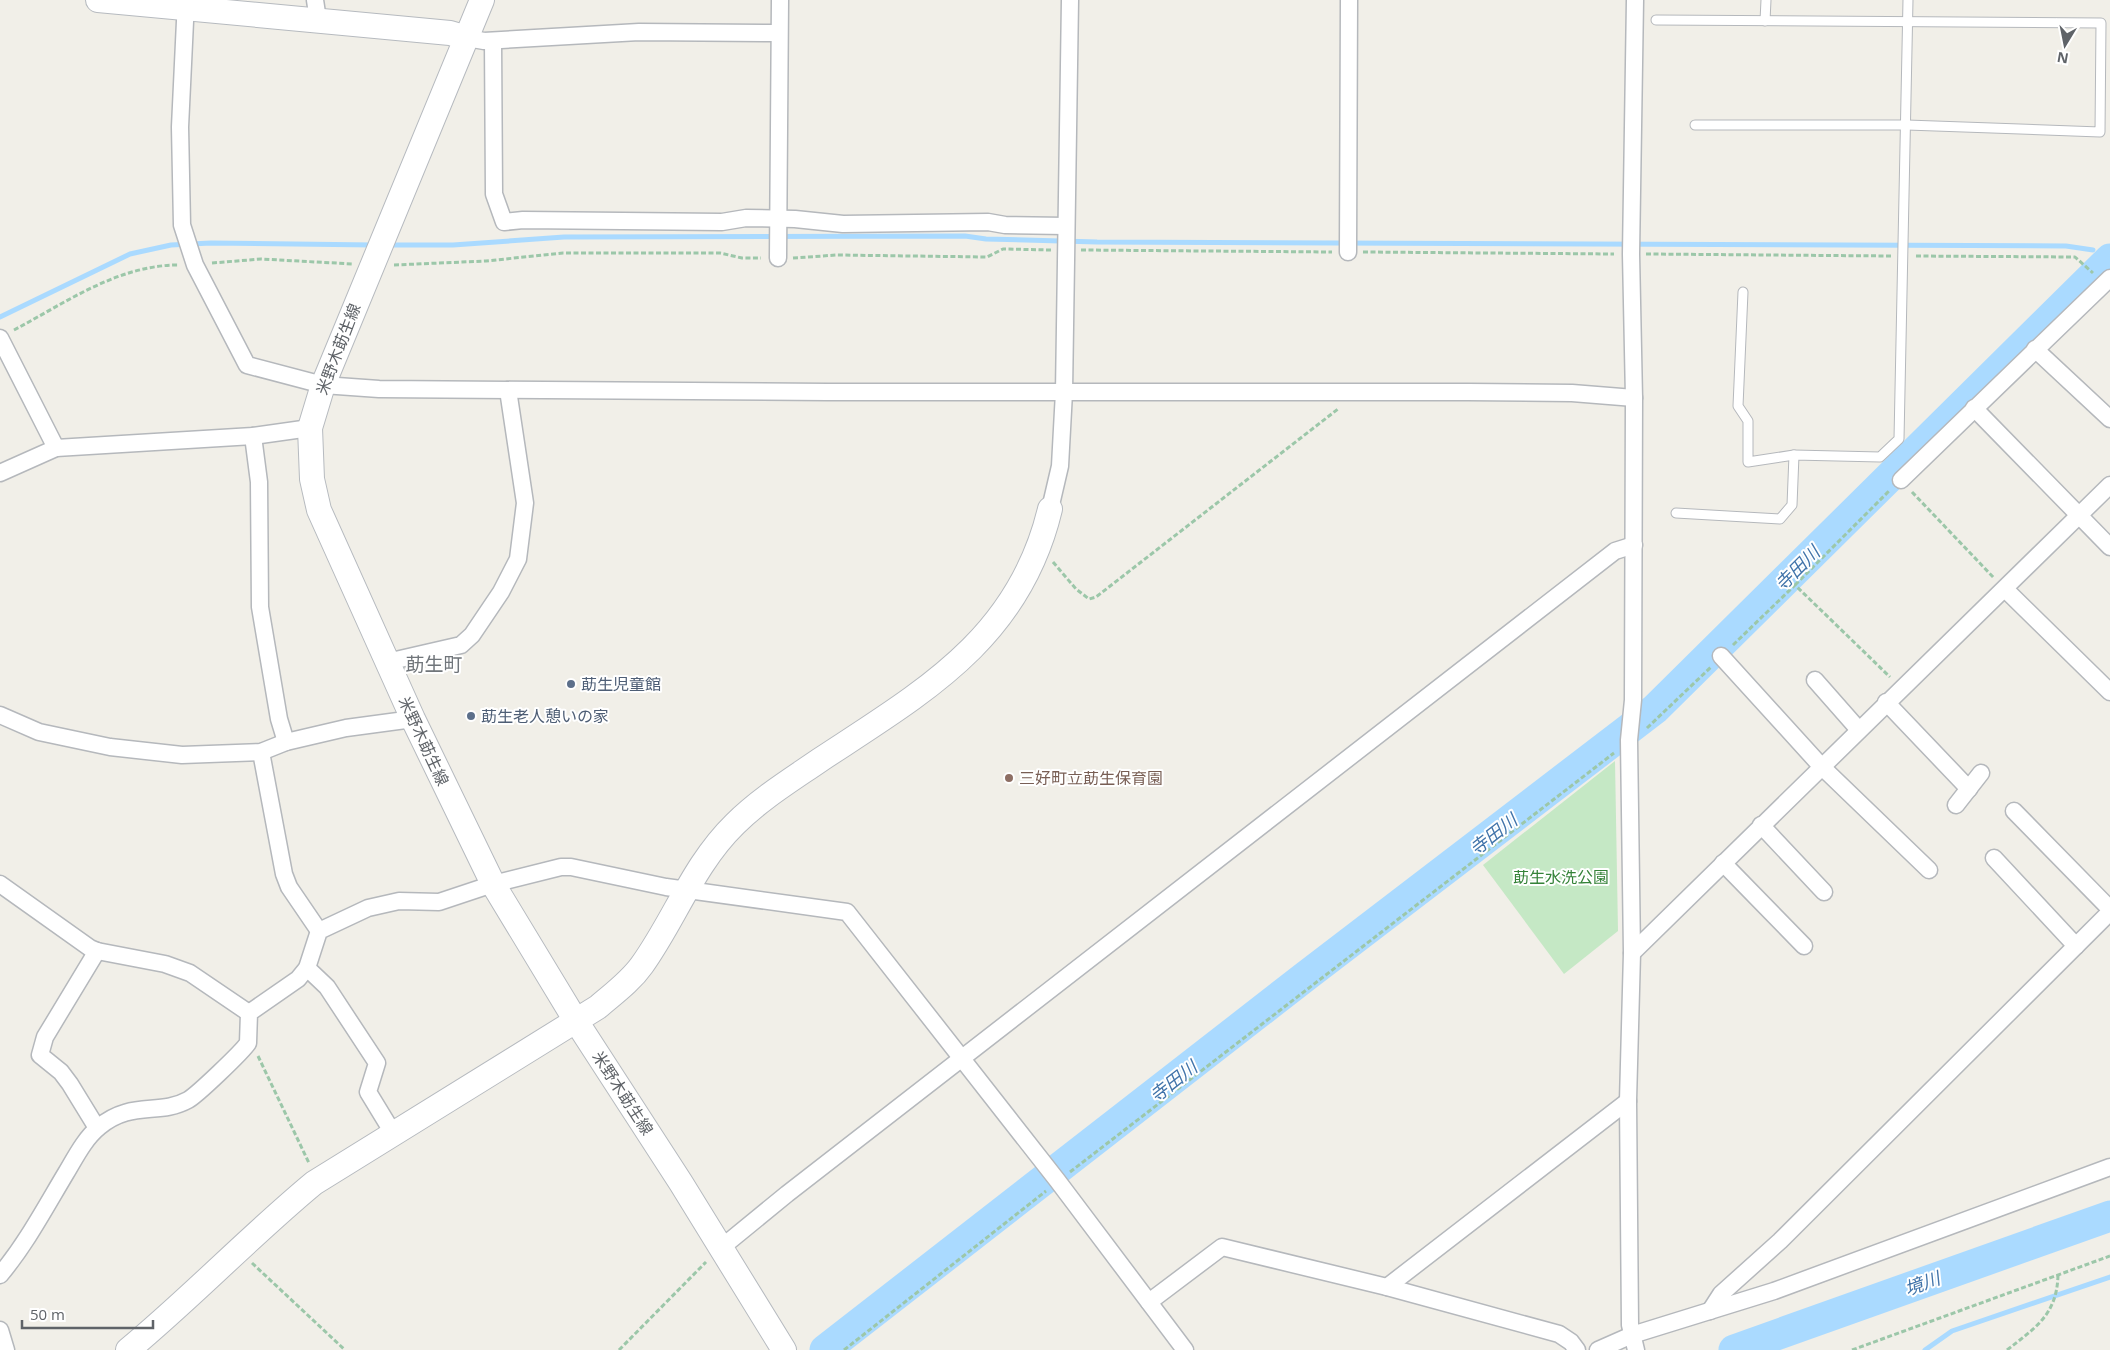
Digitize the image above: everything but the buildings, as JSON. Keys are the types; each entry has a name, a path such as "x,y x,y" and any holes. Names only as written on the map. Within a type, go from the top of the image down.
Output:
{"street":[{"path":"110,0 316,10 450,33 467,38 493,41 500,39 639,32 779,33"},
{"name":"米野木莇生線","path":"482,0 371,264 323,385 310,428 312,479 319,510 413,719 492,884 576,1021 722,1248 784,1350"},
{"path":"778,256 780,0"},
{"path":"128,1350 274,1216 314,1183 576,1021 613,994 641,967 662,933 685,889 717,842 752,808 927,688 976,647 1008,606 1039,548 1060,466 1064,392 1070,0"},
{"path":"1348,252 1349,0"},
{"path":"1634,1343 1630,1325 1628,1101 1632,953 1630,715 1633,700 1634,398 1631,254 1635,0"},
{"path":"186,5 180,127 182,225 195,264 247,365 323,385 379,389 1572,393 1634,398"},
{"path":"493,41 494,194 504,222 523,220 722,222 746,218 778,222 843,224 988,222 1005,225 1066,226"},
{"path":"1901,480 2110,278"},
{"path":"4,336 56,448"},
{"path":"2035,349 2110,419"},
{"path":"387,662 461,645 472,635 501,592 518,559 524,503 508,390"},
{"path":"1974,408 2110,546"},
{"path":"0,473 56,448 253,436 310,428"},
{"path":"253,436 259,482 260,607 279,719 286,742"},
{"path":"1632,953 1886,702 2005,589 2110,485"},
{"path":"722,1248 787,1194 1607,557 1634,545"},
{"path":"2005,589 2110,692"},
{"path":"1721,656 1821,766 1929,870"},
{"path":"1815,680 1858,730"},
{"path":"1886,702 1969,789"},
{"path":"0,716 39,732 110,747 182,755 261,752 286,742 346,728 413,719"},
{"path":"261,752 284,874 290,887 319,931"},
{"path":"1956,805 1981,774"},
{"path":"1710,1311 1721,1294 1780,1241 2109,915 2014,811"},
{"path":"1761,825 1824,892"},
{"path":"1994,858 2076,946"},
{"path":"1723,863 1804,946"},
{"path":"249,1013 298,979 307,968 319,931 368,908 399,901 439,902 492,884 561,867 571,867 685,889 847,912 1057,1181 1185,1350"},
{"path":"0,884 97,951 165,964 190,973 249,1013"},
{"path":"97,951 45,1037 40,1055 61,1072 97,1128"},
{"path":"307,968 327,987 377,1063 368,1092 394,1133"},
{"path":"0,1275 14,1258 76,1156 97,1128 126,1110 187,1101 248,1043 249,1013"},
{"path":"1387,1287 1628,1101"},
{"path":"1598,1350 1634,1343 1710,1311 1774,1291 2110,1167"},
{"path":"1149,1302 1222,1247 1387,1287 1559,1334 1571,1342 1577,1350"},
{"path":"0,1330 6,1350"}],"lane":[{"path":"1765,21 1766,0"},
{"path":"1742,292 1738,406 1748,421 1748,462 1794,455 1880,457 1899,438 1907,125 1908,0"},
{"path":"1656,20 2101,23 2100,132 1907,125 1695,125"},
{"path":"1676,513 1780,519 1792,505 1794,455"}],"path":[{"path":"4,336 126,273 150,267 260,260 371,264 486,262 563,253 720,252 742,258 837,254 987,257 1003,248 2075,257 2091,270"},
{"path":"1039,548 1076,589 1089,599 1096,597 1348,402 1353,392"},
{"path":"844,1350 1057,1181 1630,737 1664,713 1901,480 2005,589"},
{"path":"1795,585 1901,688"},
{"path":"248,1043 252,1045 301,1147 314,1183"},
{"path":"619,1350 722,1248"},
{"path":"239,1250 345,1350"},
{"path":"1852,1350 2110,1256"},
{"path":"2007,1350 2043,1321 2058,1290 2058,1275"}],"green space":[{"name":"莇生水洗公園","path":"1615,761 1618,931 1564,974 1483,865"}],"waterway":[{"path":"387,245 453,245 564,237 965,236 986,239 1097,242 2066,246 2093,250"},
{"path":"0,317 130,254 171,245 211,243 374,245"},
{"name":"寺田川","path":"825,1350 1306,976 1655,709 2110,259"},
{"name":"境川","path":"1734,1350 2110,1216"},
{"path":"1925,1350 1952,1331 2110,1277"}],"place":[{"name":"莇生児童館","path":"571,684"},
{"name":"莇生老人憩いの家","path":"471,716"},
{"name":"三好町立莇生保育園","path":"1009,778"}],"district":[{"name":"莇生町","path":"434,664"}]}
